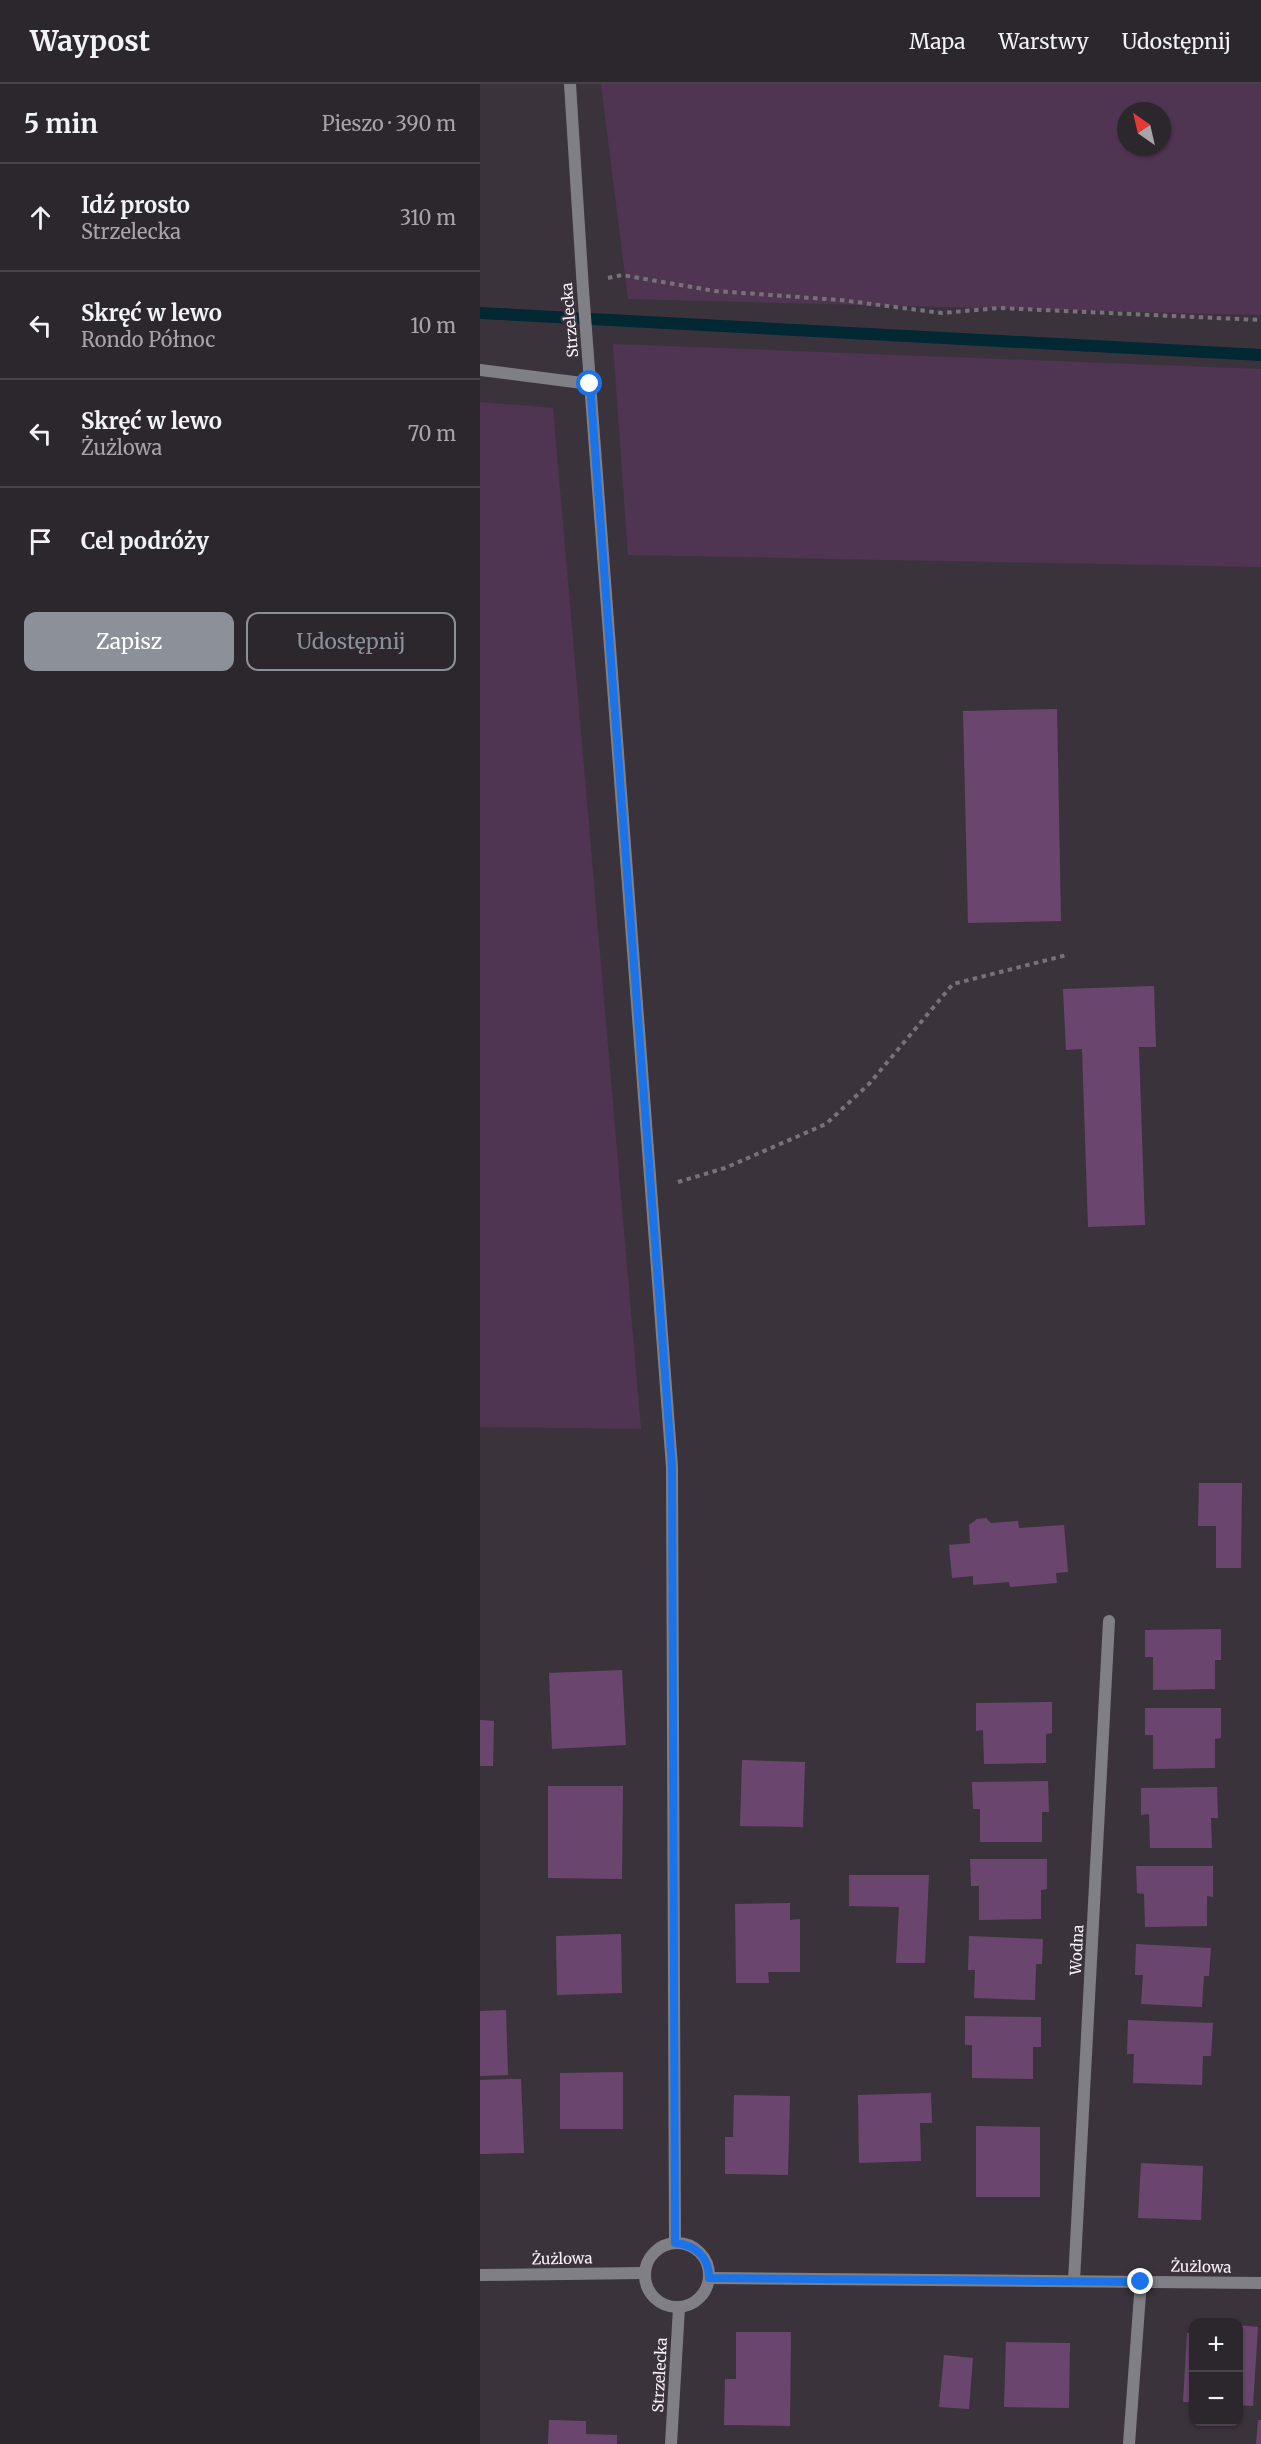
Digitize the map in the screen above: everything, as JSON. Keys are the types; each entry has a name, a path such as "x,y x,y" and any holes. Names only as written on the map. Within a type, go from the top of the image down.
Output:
{"street":[{"name":"Strzelecka","path":"570,84 582,286 672,1467 675,2243"},
{"path":"480,370 590,384"},
{"name":"Wodna","path":"1074,2281 1109,1621"},
{"path":"675,2243 693,2247 700,2253 709,2268 709,2278 704,2292 694,2303 679,2308 661,2304 654,2298 645,2283 644,2273 649,2258 654,2252 675,2243"},
{"name":"Żużlowa","path":"480,2275 644,2273"},
{"name":"Żużlowa","path":"709,2278 1261,2283"},
{"path":"1129,2444 1141,2282"},
{"name":"Strzelecka","path":"671,2444 679,2308"}],"path":[{"path":"582,286 622,275 715,291 840,300 942,314 999,308 1261,321"},
{"path":"651,1189 725,1168 826,1124 869,1084 954,984 1067,955"}],"shaded area":[{"path":"601,84 1261,84 1261,315 628,299"},
{"path":"613,344 1261,369 1261,567 628,555"},
{"path":"480,402 553,408 641,1429 480,1427"}],"building":[{"path":"1057,709 1061,921 968,923 963,711"},
{"path":"1154,986 1156,1047 1139,1047 1145,1225 1088,1227 1082,1049 1066,1050 1063,989"},
{"path":"1199,1483 1242,1483 1241,1568 1216,1568 1216,1526 1198,1526"},
{"path":"986,1518 991,1523 1018,1521 1019,1528 1064,1525 1068,1572 1056,1573 1057,1583 1010,1587 1009,1582 973,1585 973,1576 952,1578 949,1545 970,1543 969,1525 977,1519"},
{"path":"1221,1629 1221,1660 1215,1660 1215,1689 1153,1690 1153,1657 1145,1657 1145,1630"},
{"path":"622,1670 626,1745 552,1749 549,1673"},
{"path":"1052,1702 1052,1733 1046,1734 1046,1763 984,1764 983,1730 976,1731 976,1703"},
{"path":"1145,1708 1221,1708 1221,1738 1215,1739 1215,1768 1153,1769 1153,1735 1145,1735"},
{"path":"480,1720 494,1721 493,1766 480,1766"},
{"path":"742,1760 805,1762 803,1827 740,1826"},
{"path":"1048,1781 1049,1812 1042,1812 1042,1842 980,1842 980,1809 973,1809 972,1782"},
{"path":"548,1786 623,1786 622,1879 548,1878"},
{"path":"1217,1787 1218,1818 1211,1818 1212,1848 1150,1848 1149,1814 1141,1815 1141,1788"},
{"path":"970,1859 1047,1859 1047,1889 1041,1890 1041,1919 979,1920 979,1886 971,1886"},
{"path":"1136,1866 1213,1866 1213,1897 1207,1896 1207,1926 1145,1927 1144,1894 1137,1893"},
{"path":"849,1875 929,1875 925,1963 896,1963 899,1907 849,1906"},
{"path":"790,1903 790,1920 800,1919 800,1972 768,1972 769,1983 736,1983 735,1904"},
{"path":"621,1934 622,1993 557,1995 556,1936"},
{"path":"969,1936 1043,1939 1042,1964 1036,1964 1035,2000 974,1998 975,1970 968,1970"},
{"path":"1136,1944 1211,1948 1209,1976 1204,1976 1202,2007 1141,2004 1143,1975 1135,1975"},
{"path":"506,2010 508,2075 480,2076 480,2011"},
{"path":"965,2016 1041,2017 1041,2047 1033,2047 1033,2079 972,2078 972,2045 965,2045"},
{"path":"1128,2020 1213,2023 1211,2056 1203,2056 1202,2085 1133,2083 1134,2054 1127,2054"},
{"path":"623,2072 623,2129 560,2129 560,2073"},
{"path":"521,2079 524,2153 480,2154 480,2080"},
{"path":"931,2093 932,2123 920,2123 921,2161 859,2163 858,2095"},
{"path":"734,2095 790,2096 788,2175 725,2174 725,2137 733,2137"},
{"path":"976,2126 1040,2127 1040,2197 976,2197"},
{"path":"1141,2163 1203,2166 1201,2220 1138,2218"},
{"path":"1243,2326 1258,2327 1253,2406 1243,2405"},
{"path":"736,2332 791,2332 790,2426 724,2425 725,2379 736,2379"},
{"path":"1187,2333 1189,2333 1189,2402 1183,2402"},
{"path":"1006,2342 1070,2343 1069,2408 1004,2407"},
{"path":"944,2355 973,2358 969,2409 939,2407"},
{"path":"549,2420 586,2421 586,2434 617,2435 617,2444 548,2444"},
{"path":"1258,2420 1261,2420 1261,2444 1256,2444"}],"waterway":[{"path":"480,313 1261,355"}],"route":[{"path":"590,384 672,1467 675,2243 693,2247 700,2253 709,2268 709,2278 1141,2282"}]}
